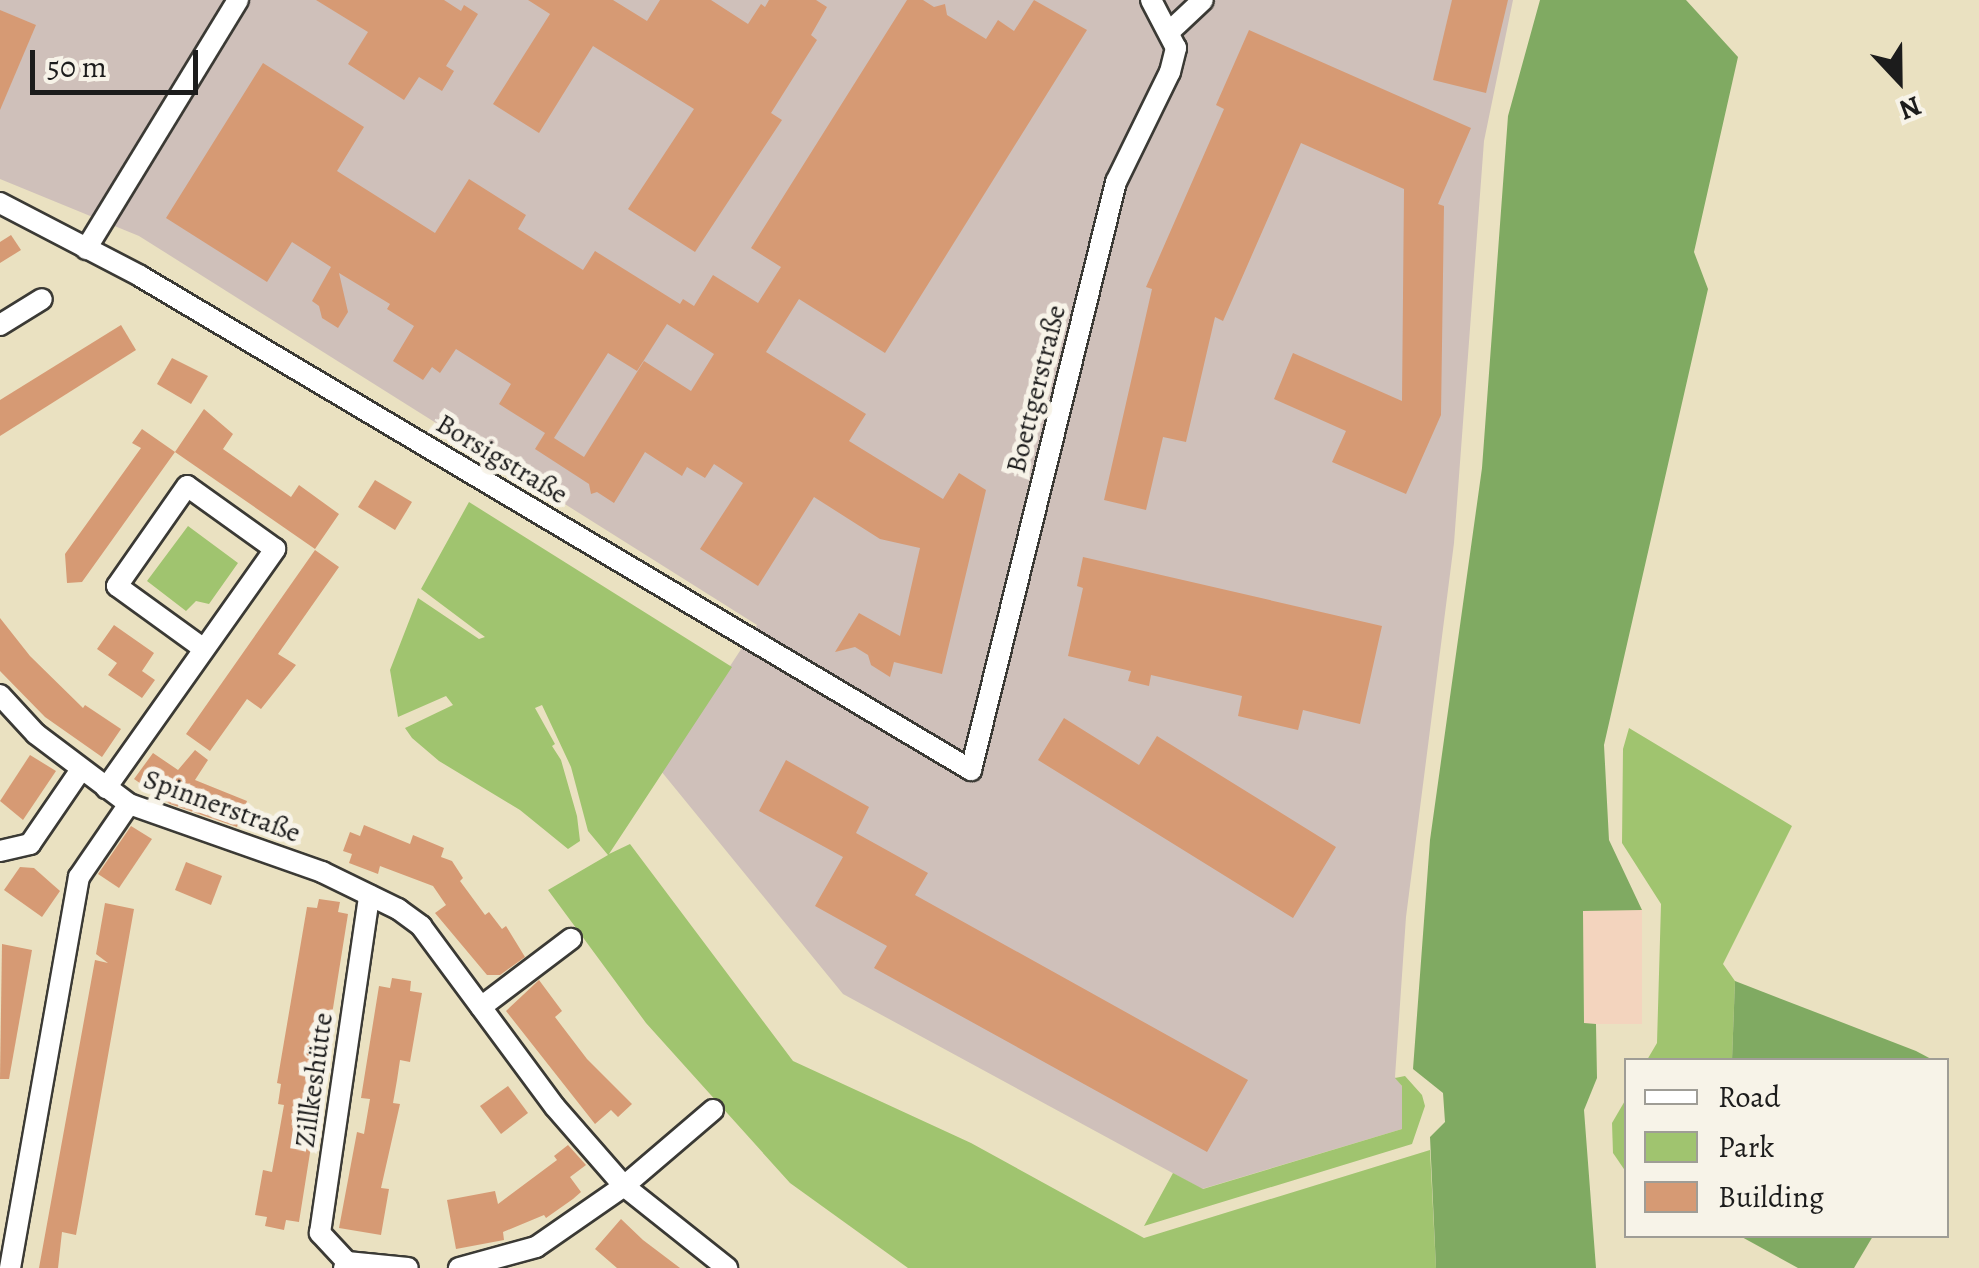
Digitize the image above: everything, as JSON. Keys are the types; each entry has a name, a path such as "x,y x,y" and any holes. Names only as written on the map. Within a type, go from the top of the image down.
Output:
{"street":[{"path":"86,249 238,0"},
{"path":"1151,0 1170,32 1203,0"},
{"name":"Boettgerstraße","path":"971,770 1116,182 1170,72 1176,48 1170,32"},
{"name":"Borsigstraße","path":"0,203 140,276 971,770"},
{"path":"0,325 42,298"},
{"name":"Spinnerstraße","path":"106,788 275,549 187,486 117,586 204,649"},
{"name":"Spinnerstraße","path":"0,695 36,734 80,771 129,804 322,872 369,896"},
{"path":"0,851 30,844 80,771"},
{"path":"10,1268 79,877 129,804"},
{"path":"369,896 421,926 555,1108 624,1186 727,1268"},
{"name":"Zillkeshütte","path":"369,896 320,1233 345,1265 408,1268"},
{"path":"480,1007 571,939"},
{"path":"459,1268 536,1248 624,1186 713,1110"}],"shaded area":[{"path":"0,0 1513,0 1484,141 1454,543 1406,917 1395,1077 1402,1086 1402,1129 1202,1189 843,994 661,771 757,625 139,236 0,179"},
{"path":"1583,910 1642,910 1642,1024 1584,1024"}],"green space":[{"path":"1540,0 1686,0 1738,57 1694,252 1708,289 1604,745 1609,840 1642,910 1583,911 1584,1023 1596,1024 1597,1078 1584,1110 1596,1268 1436,1268 1430,1137 1445,1122 1443,1093 1413,1069 1430,840 1482,468 1508,116"},
{"path":"469,502 732,667 609,854 630,844 793,1061 971,1143 1144,1238 1430,1150 1436,1268 908,1268 790,1183 646,1023 548,890 608,855 588,831 571,767 542,705 535,708 555,744 552,746 561,760 577,816 580,841 568,849 520,810 439,761 412,738 405,728 453,705 446,696 398,717 390,670 418,598 479,639 485,637 421,589"},
{"path":"188,526 238,563 209,604 196,601 186,611 147,581"},
{"path":"1629,728 1792,826 1723,964 1735,981 1732,1058 1648,1058 1657,1043 1661,904 1622,843 1623,749"},
{"path":"1735,981 1929,1058 1732,1058"},
{"path":"1405,1076 1422,1095 1425,1106 1412,1144 1144,1226 1173,1173 1203,1189 1402,1129 1402,1086 1395,1078"},
{"path":"1624,1102 1624,1169 1613,1153 1612,1123"},
{"path":"1744,1238 1872,1238 1854,1268 1798,1268"}],"building":[{"path":"316,0 444,0 461,11 464,5 478,14 446,66 454,71 442,91 419,77 404,100 348,64 368,32"},
{"path":"528,0 613,0 647,21 660,0 711,0 748,24 761,4 765,7 769,0 816,0 827,7 811,35 817,40 771,113 782,120 695,252 628,209 694,109 593,46 539,133 493,104 550,14"},
{"path":"907,0 923,0 934,7 945,4 947,15 986,39 998,20 1014,31 1034,0 1087,30 885,353 799,299 766,352 866,414 849,441 943,499 959,473 986,490 942,674 894,662 890,677 871,665 868,655 855,647 835,652 859,613 900,636 920,548 880,539 814,497 758,586 700,549 743,483 714,464 705,478 687,467 682,476 645,452 614,503 597,492 591,494 589,484 535,449 545,433 499,404 511,384 456,349 440,373 432,367 423,380 393,361 414,326 387,309 390,304 339,273 348,312 338,328 322,318 319,306 312,301 331,267 292,242 267,282 166,218 263,63 364,127 337,171 435,233 469,179 526,215 518,229 583,270 595,251 680,304 683,299 694,306 713,275 758,303 781,267 751,248","holes":["667,324 714,354 691,391 644,361 584,457 554,438 608,353 637,371"]},
{"path":"1452,0 1508,0 1486,93 1433,80"},
{"path":"0,10 36,25 0,110"},
{"path":"1249,30 1471,128 1438,204 1444,206 1441,415 1406,494 1332,462 1346,431 1274,399 1293,353 1402,401 1404,189 1301,143 1223,321 1215,317 1186,442 1163,437 1146,510 1104,500 1152,289 1146,287 1224,109 1216,105"},
{"path":"11,235 21,250 0,263 0,242"},
{"path":"121,325 136,350 0,436 0,400"},
{"path":"172,358 208,376 191,404 157,384"},
{"path":"204,409 233,434 223,449 291,497 299,485 339,514 315,549 175,452"},
{"path":"142,429 175,452 82,582 67,583 65,554 141,448 132,443"},
{"path":"375,480 412,502 395,530 358,507"},
{"path":"315,550 339,567 278,654 296,665 261,709 247,699 210,751 186,734"},
{"path":"1083,557 1382,626 1360,724 1303,710 1298,730 1238,716 1242,696 1151,675 1149,686 1128,681 1131,671 1068,656 1083,588 1077,586"},
{"path":"0,618 30,656 83,708 85,705 121,729 102,757 45,717 0,671"},
{"path":"114,625 154,653 142,671 155,680 142,698 108,675 117,663 97,649"},
{"path":"1064,718 1139,765 1157,736 1336,847 1293,918 1038,760"},
{"path":"195,750 208,760 195,780 247,801 237,827 170,804 134,779 153,753 178,770"},
{"path":"30,755 56,771 23,820 0,801"},
{"path":"786,760 869,807 856,833 928,873 915,895 1248,1080 1207,1152 874,968 887,946 815,906 843,857 759,811"},
{"path":"364,825 410,844 413,835 444,848 441,857 452,861 463,878 460,881 485,915 489,912 502,929 506,926 525,957 500,975 487,975 435,913 446,905 433,886 380,866 378,874 349,863 352,854 343,851 350,832 360,836"},
{"path":"131,826 152,839 119,888 98,874"},
{"path":"186,862 222,876 211,905 175,890"},
{"path":"20,867 34,868 60,891 42,917 4,890"},
{"path":"319,899 340,902 338,912 348,914 299,1222 286,1220 284,1230 265,1226 267,1217 255,1215 263,1170 272,1172 284,1105 278,1104 281,1084 277,1083 307,907 317,908"},
{"path":"105,903 134,909 82,1202 76,1235 62,1232 58,1268 39,1268 95,960 108,963 96,954"},
{"path":"2,944 32,950 9,1079 0,1079"},
{"path":"392,978 411,981 410,991 422,993 410,1062 400,1060 393,1103 400,1104 381,1188 389,1189 381,1235 339,1228 357,1132 364,1134 370,1099 361,1098 379,986 390,988"},
{"path":"539,980 562,1011 555,1017 587,1059 632,1104 618,1117 611,1110 595,1124 506,1011"},
{"path":"508,1086 528,1113 501,1134 480,1106"},
{"path":"568,1145 586,1165 570,1177 581,1192 546,1218 544,1215 503,1232 504,1240 456,1249 447,1200 495,1191 498,1204 557,1160 554,1156"},
{"path":"621,1219 680,1268 617,1268 595,1249"}]}
